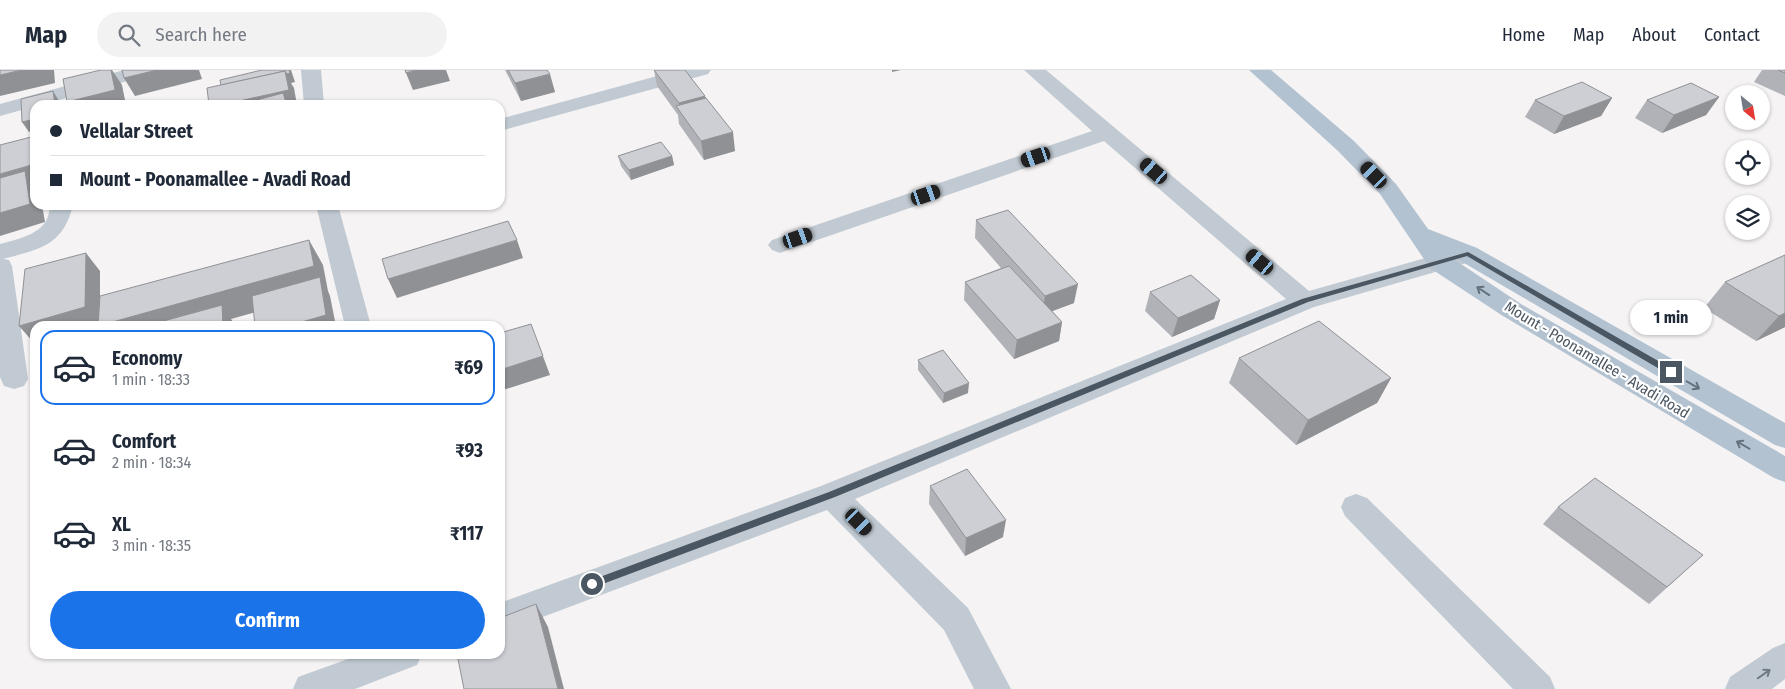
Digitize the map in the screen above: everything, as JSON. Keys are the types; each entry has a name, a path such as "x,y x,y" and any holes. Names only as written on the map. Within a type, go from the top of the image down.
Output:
{"main road":[{"name":"Mount - Poonamallee - Avadi Road","path":"1259,70 1346,146 1388,189 1439,262 1512,310 1785,470"},
{"name":"Mount - Poonamallee - Avadi Road","path":"1421,235 1468,254 1785,437"}],"street":[{"path":"36,100 146,70"},
{"path":"311,70 314,100"},
{"path":"505,124 701,70"},
{"path":"1034,70 1305,301"},
{"path":"0,110 30,102"},
{"path":"780,245 1109,132"},
{"path":"0,252 34,242 50,231 57,223 61,210"},
{"path":"328,210 357,321"},
{"path":"505,616 832,495 1305,301 1468,254"},
{"path":"0,266 14,379"},
{"path":"832,495 956,619 993,689"},
{"path":"1356,507 1537,689"},
{"path":"311,689 391,659"},
{"path":"1743,689 1785,659"}],"building":[{"path":"0,70 22,70 0,75"},
{"path":"101,70 111,70 115,90 75,100 67,100 63,79"},
{"path":"122,70 157,70 124,78"},
{"path":"262,70 289,70 290,73 287,74 285,71 221,85 220,80"},
{"path":"405,70 416,70 406,73"},
{"path":"508,70 547,70 550,74 515,83"},
{"path":"654,70 685,70 705,96 679,103"},
{"path":"285,71 289,90 244,100 208,100 207,88"},
{"path":"1582,82 1612,98 1564,116 1535,100"},
{"path":"1691,83 1719,97 1674,115 1647,100"},
{"path":"53,91 54,100 30,100 30,120 22,122 21,99"},
{"path":"283,93 285,100 257,100"},
{"path":"706,98 733,132 701,141 676,106"},
{"path":"30,137 30,165 0,174 0,145"},
{"path":"661,142 672,156 629,170 618,156"},
{"path":"25,171 30,204 0,213 0,178"},
{"path":"1008,210 1078,284 1045,296 976,220"},
{"path":"508,221 517,240 388,279 382,259"},
{"path":"309,240 314,266 116,321 98,321 100,296"},
{"path":"86,253 85,307 36,321 30,321 30,323 19,326 25,269"},
{"path":"1785,255 1785,313 1779,316 1725,282"},
{"path":"1009,266 1062,322 1017,340 965,282"},
{"path":"1191,275 1220,300 1178,318 1150,292"},
{"path":"320,277 326,315 305,321 254,321 252,296"},
{"path":"222,305 223,321 164,321"},
{"path":"1319,321 1391,378 1308,420 1239,358"},
{"path":"531,324 543,356 505,368 505,332"},
{"path":"943,350 969,383 944,393 918,360"},
{"path":"967,469 1006,520 966,538 930,486"},
{"path":"1595,478 1703,555 1667,587 1558,507"},
{"path":"536,604 558,689 464,689 458,659 505,659 505,616"}],"route":[{"path":"592,584 832,495 1305,301 1468,254 1671,372"}]}
